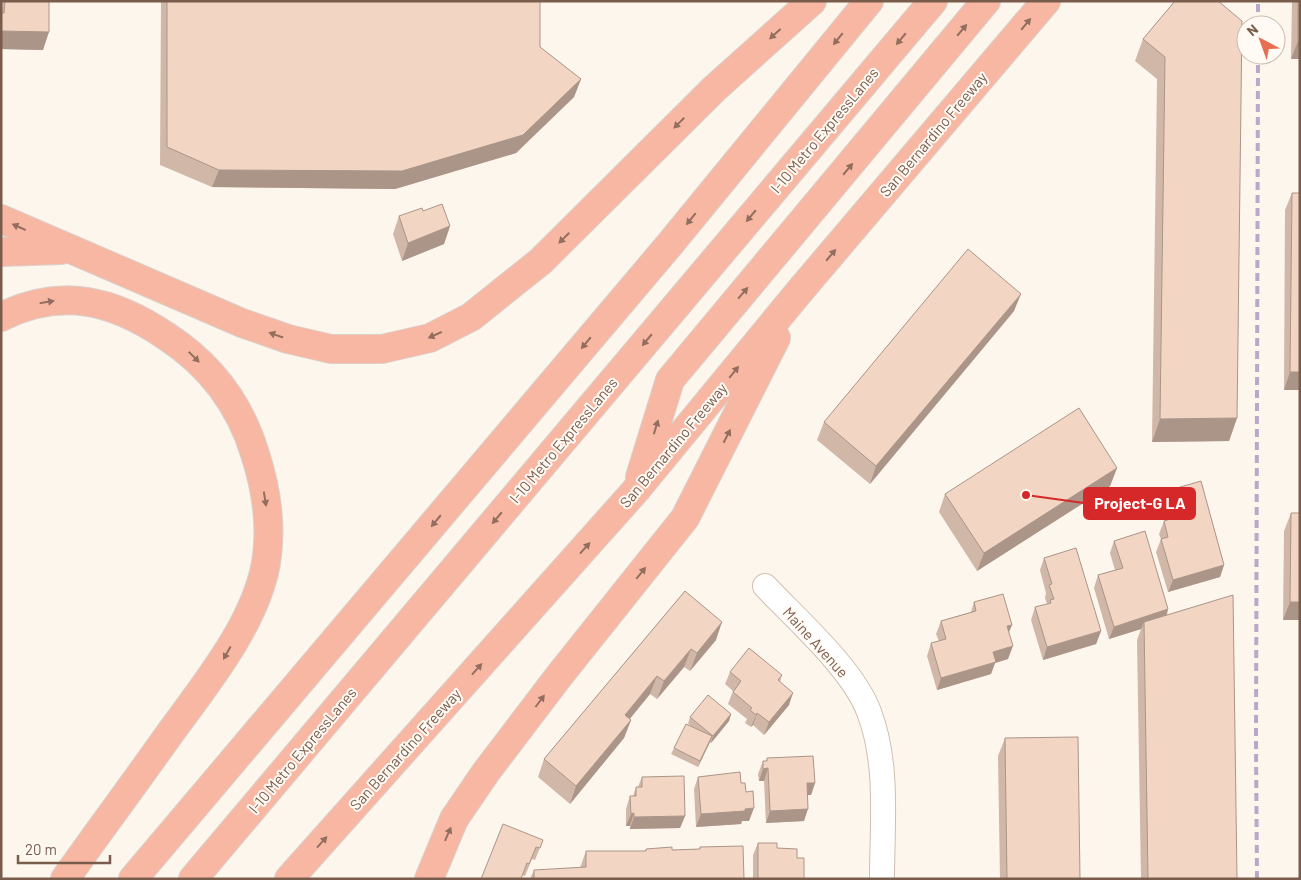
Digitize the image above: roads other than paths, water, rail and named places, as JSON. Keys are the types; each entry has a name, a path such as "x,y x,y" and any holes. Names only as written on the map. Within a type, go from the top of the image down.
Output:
{"highway":[{"path":"1,219 242,323 288,339 331,350 382,349 430,338 472,317 541,261 714,89 812,1"},
{"path":"133,879 664,252 869,1"},
{"name":"I-10 Metro ExpressLanes","path":"193,879 933,1"},
{"path":"636,490 670,380 986,1"},
{"name":"San Bernardino Freeway","path":"289,879 636,490 799,292 1046,1"},
{"path":"1,252 70,250"},
{"path":"429,879 454,819 486,772 559,676 685,518 799,292"},
{"path":"1,317 17,309 44,302 65,300 99,302 143,320 192,353 223,388 247,427 261,474 268,514 266,563 253,604 220,664 65,879"}],"street":[{"name":"Maine Avenue","path":"765,586 846,672 869,712 882,764 882,879"}],"railway":[{"path":"1258,1 1258,15"},
{"path":"1257,879 1258,65"}],"place":[{"name":"Project-G LA","path":"1026,495"}]}
